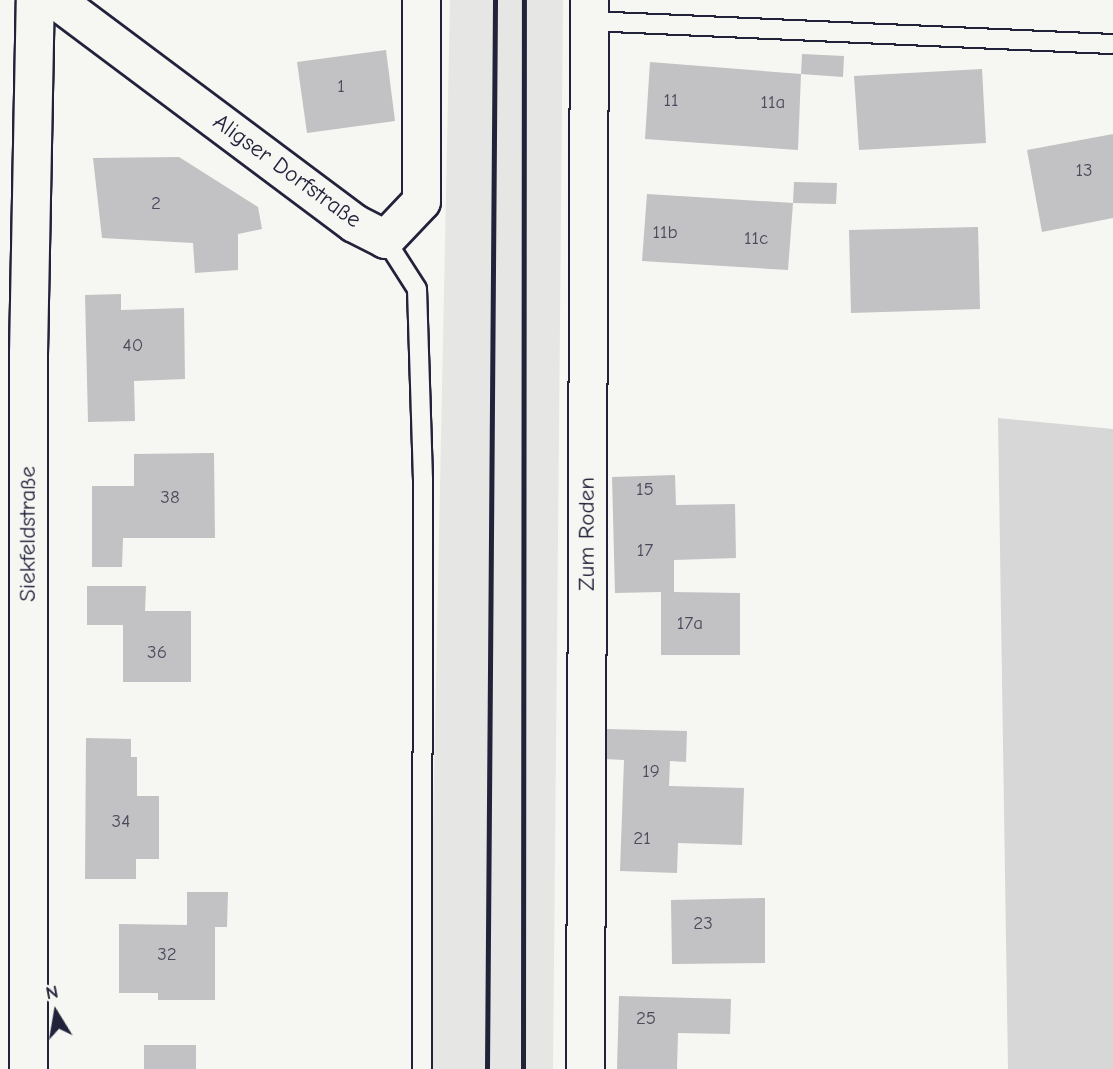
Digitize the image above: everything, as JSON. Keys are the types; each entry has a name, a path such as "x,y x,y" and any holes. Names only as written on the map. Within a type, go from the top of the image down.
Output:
{"street":[{"name":"Siekfeldstraße","path":"28,1069 14,996 14,355 35,0"},
{"name":"Aligser Dorfstraße","path":"56,0 354,223 385,239 421,201 421,0"},
{"name":"Zum Roden","path":"585,1069 589,10"}],"lane":[{"path":"589,10 1112,44"},
{"path":"385,239 417,289 423,479 422,1069"}],"shaded area":[{"path":"450,0 563,0 553,1069 428,1069"},
{"path":"998,418 1113,429 1113,1069 1008,1069"}],"building":[{"path":"386,50 395,121 307,133 297,62"},
{"path":"802,54 844,56 843,77 801,74"},
{"path":"650,62 801,74 798,150 645,139"},
{"path":"982,69 986,143 859,150 854,76"},
{"path":"1113,134 1113,218 1042,232 1027,150"},
{"path":"179,157 258,207 262,229 238,234 238,270 195,273 193,243 102,238 93,158"},
{"path":"794,182 837,183 836,204 793,203"},
{"path":"647,194 793,203 788,270 642,261"},
{"path":"978,227 980,309 851,313 849,230"},
{"path":"121,294 121,310 184,308 185,379 134,381 135,421 88,422 85,295"},
{"path":"214,453 215,538 123,538 122,567 92,567 92,486 134,486 134,454"},
{"path":"675,475 676,505 735,504 736,558 674,560 674,592 740,593 740,655 661,655 661,592 615,593 612,477"},
{"path":"87,586 146,586 145,611 191,611 191,682 123,682 123,625 87,625"},
{"path":"606,729 687,731 686,762 670,761 669,786 744,788 742,845 678,843 677,873 620,871 624,760 604,759"},
{"path":"86,738 131,739 131,757 137,757 137,796 159,796 159,859 136,859 136,879 85,879"},
{"path":"187,892 228,892 227,927 215,927 215,1000 158,1000 158,993 119,993 119,924 187,925"},
{"path":"765,898 765,963 672,964 671,900"},
{"path":"619,996 731,999 730,1034 678,1033 677,1069 617,1069"},
{"path":"144,1045 196,1045 196,1069 144,1069"}],"railway":[{"path":"487,1069 495,0"},
{"path":"523,1069 524,0"}]}
